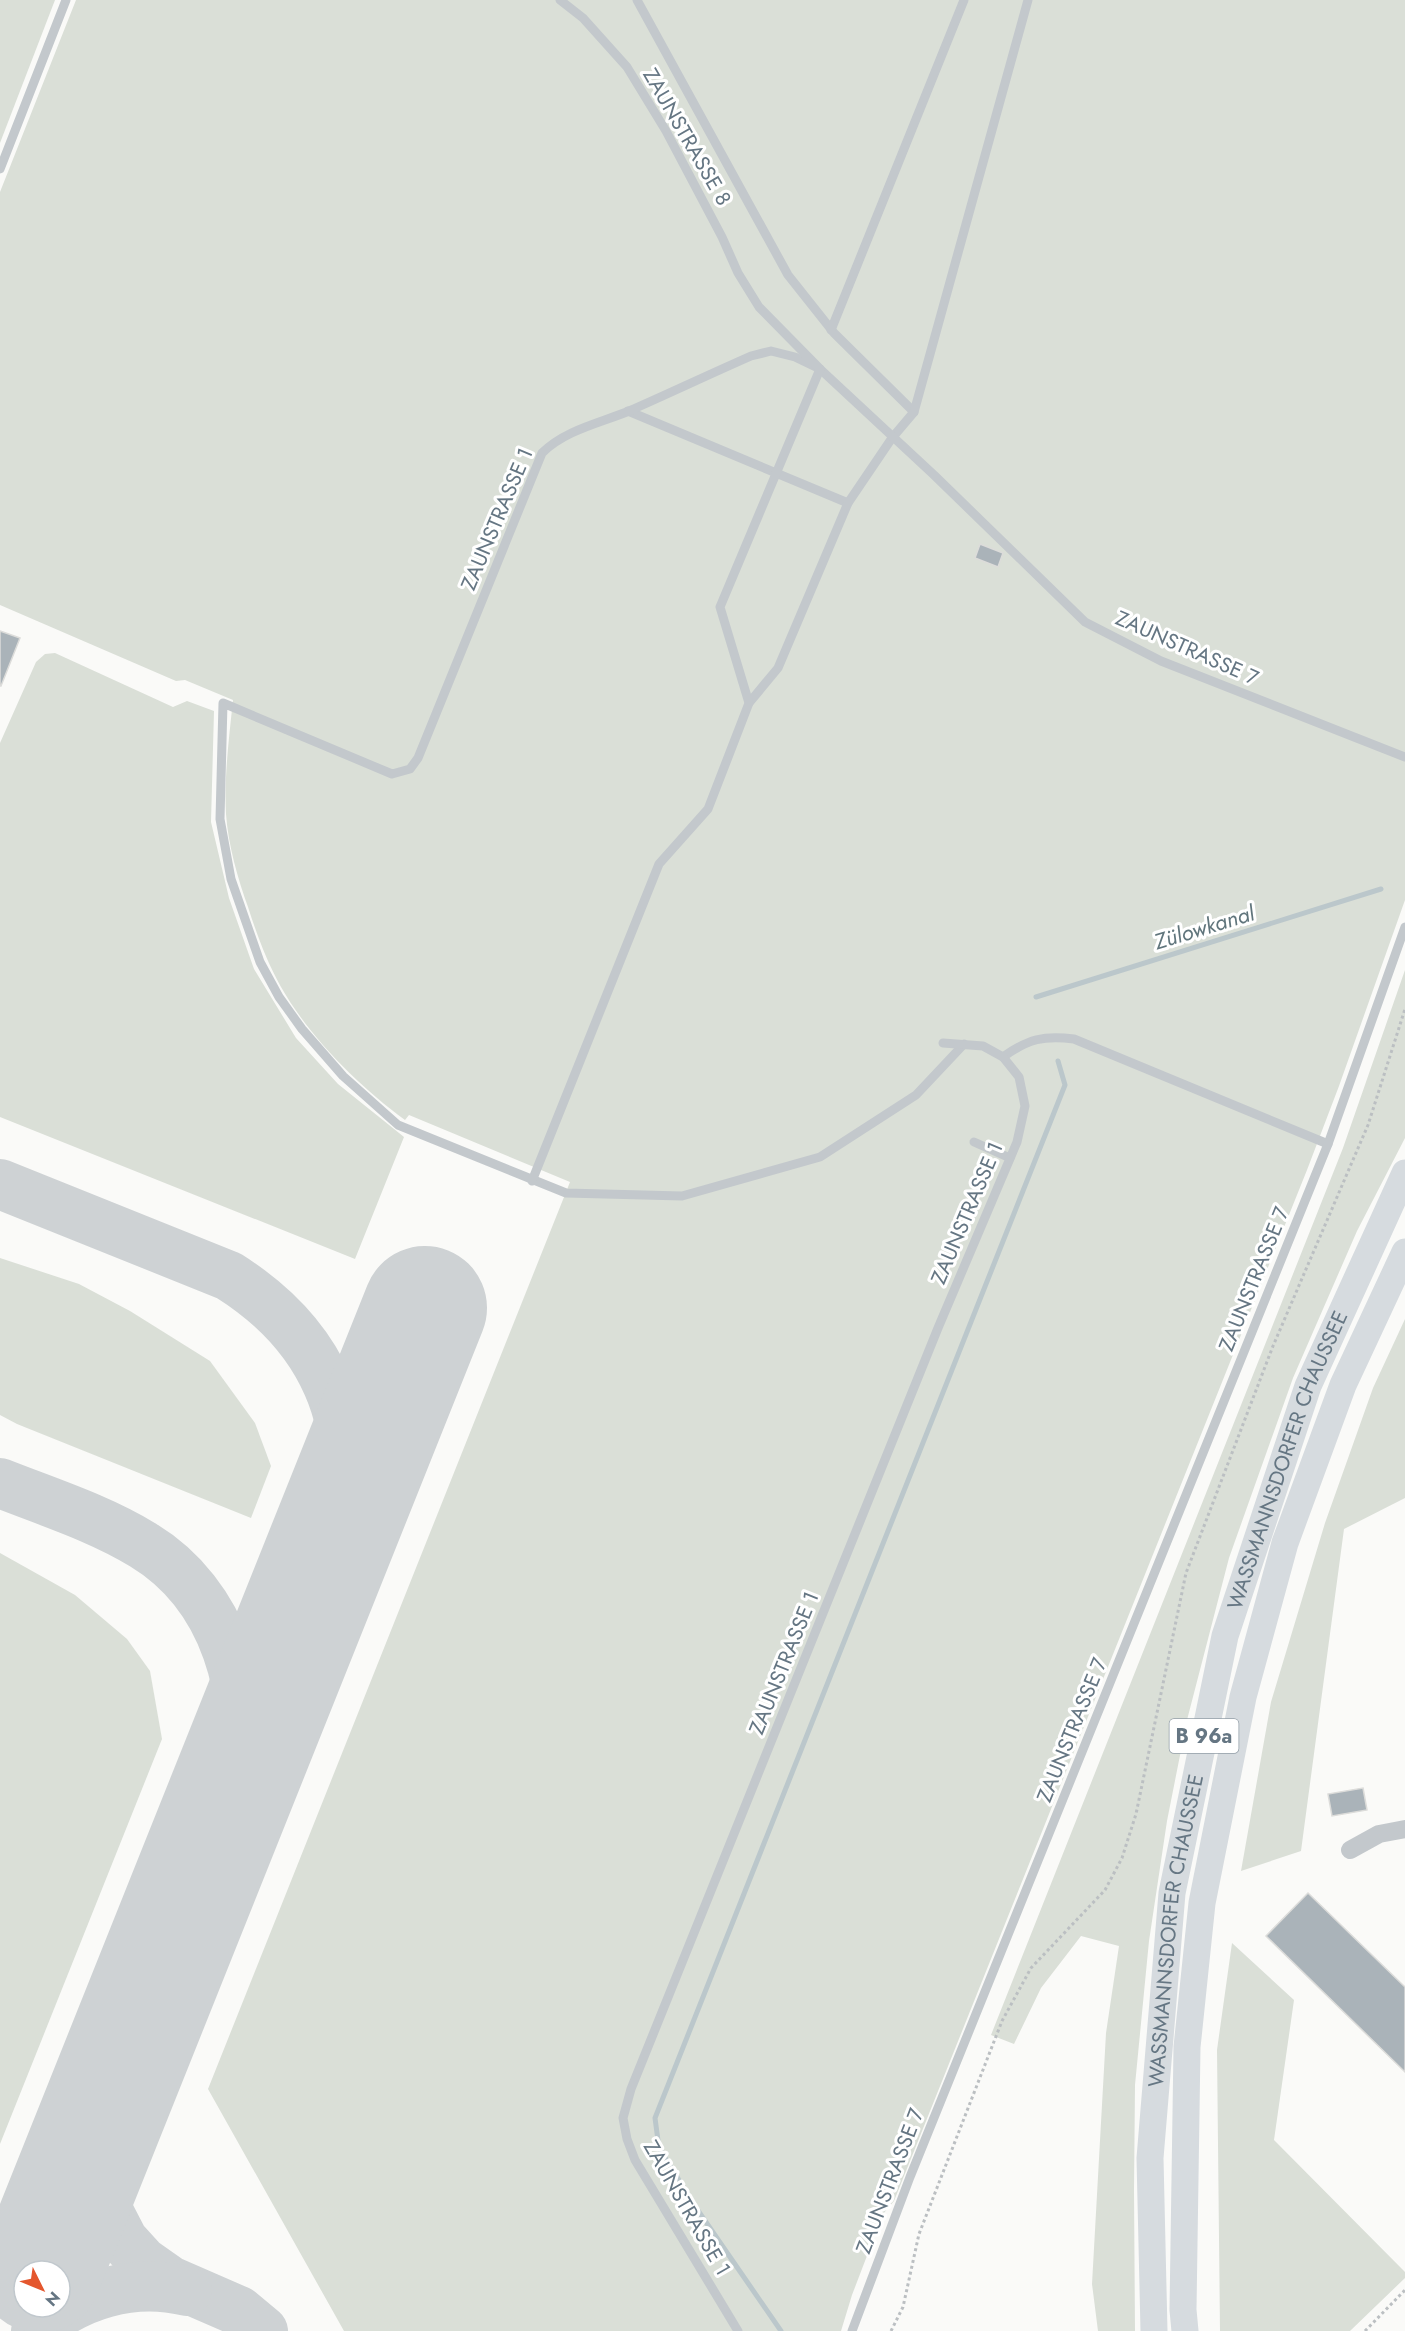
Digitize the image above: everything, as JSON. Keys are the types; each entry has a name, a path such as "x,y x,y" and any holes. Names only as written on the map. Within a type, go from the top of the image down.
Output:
{"main road":[{"name":"WASSMANNSDORFER CHAUSSEE","path":"1154,2331 1150,2158 1172,1893 1225,1636 1308,1386 1405,1173"},
{"name":"WASSMANNSDORFER CHAUSSEE","path":"1185,2331 1183,2310 1187,2048 1202,1903 1243,1697 1289,1532 1343,1385 1405,1252"}],"street":[{"path":"1350,1850 1379,1834 1405,1829"}],"lane":[{"path":"0,169 66,0"},
{"name":"ZAUNSTRASSE 8","path":"560,0 583,18 627,68 666,131 722,237 738,273 759,308 820,369"},
{"path":"637,0 788,275 831,330 914,412"},
{"path":"831,330 964,0"},
{"path":"964,1044 916,1095 820,1157 682,1196 566,1193 532,1181 659,864 708,809 749,703 778,668 848,503 892,438 914,412 1028,0"},
{"name":"ZAUNSTRASSE 1","path":"532,1181 398,1125 343,1076 302,1029 279,997 260,962 231,879 220,819 223,703 392,774 410,769 418,758 542,453 552,443 567,435 628,411 751,356 771,351 795,357 820,369 934,475"},
{"path":"749,703 720,607 820,369"},
{"path":"628,411 848,503"},
{"name":"ZAUNSTRASSE 7","path":"934,475 1085,622 1161,661 1405,757"},
{"name":"ZAUNSTRASSE 7","path":"852,2331 910,2177 1328,1144 1405,927"},
{"path":"943,1043 983,1046 1003,1057 1023,1043 1056,1036 1074,1039 1328,1144"},
{"name":"ZAUNSTRASSE 1","path":"738,2331 635,2160 627,2139 623,2118 631,2089 929,1350 1017,1142 1025,1106 1019,1077 1003,1057"},
{"path":"974,1142 1010,1158"}],"path":[{"path":"891,2331 903,2307 920,2234 1002,2021 1031,1968 1105,1890 1122,1858 1136,1814 1186,1573 1273,1346 1368,1125 1405,1009"},
{"path":"1365,2331 1405,2290"}],"shaded area":[{"path":"0,0 55,0 0,143"},
{"path":"76,0 1405,0 1405,900 1307,1170 894,2201 883,2214 852,2295 841,2331 344,2331 208,2089 570,1182 409,1115 405,1120 353,1076 306,1025 281,987 263,948 231,849 226,814 226,786 233,700 185,680 176,681 0,605 0,192"},
{"path":"55,653 173,707 187,701 214,711 211,822 229,898 254,969 296,1038 338,1084 404,1137 355,1259 0,1117 0,743 36,662 45,654"},
{"path":"1405,970 1405,1138 1357,1231 1293,1378 1229,1558 1187,1720 1167,1821 1149,1941 1135,2085 1135,2331 1098,2331 1092,2284 1106,2033 1119,1946 1081,1936 1041,1988 1014,2044 991,2035 1343,1148"},
{"path":"0,1258 79,1284 130,1311 210,1361 255,1423 271,1466 251,1518 17,1424 0,1415"},
{"path":"1405,1319 1405,1498 1344,1529 1301,1851 1241,1871 1271,1702 1325,1523 1373,1388"},
{"path":"0,1553 75,1595 127,1639 150,1671 162,1739 0,2144"},
{"path":"1232,1943 1294,2000 1274,2140 1405,2272 1405,2278 1350,2331 1220,2331 1217,2050"}],"building":[{"path":"980,544 1003,553 998,567 975,558"},
{"path":"0,631 20,638 1,686 0,686"},
{"path":"1363,1788 1367,1810 1332,1816 1328,1794"},
{"path":"1308,1893 1405,1987 1405,2072 1266,1936"}],"waterway":[{"name":"Zülowkanal","path":"1036,997 1381,889"},
{"path":"781,2331 699,2212 659,2148 655,2118 1065,1085 1058,1061"}],"taxiway":[{"path":"0,1184 229,1276 261,1299 289,1325 311,1354 328,1386 339,1419 344,1455 344,1492 336,1531"},
{"path":"0,1483 73,1511 126,1535 171,1566 194,1591 213,1619 227,1650 236,1684 240,1718 240,1752 234,1786"},
{"path":"99,2124 99,2172 107,2209 123,2240 143,2262 170,2281 239,2311 263,2331"},
{"path":"36,2331 69,2307 107,2292 146,2287 167,2287 187,2291"}],"runway":[{"path":"45,2259 425,1308"}]}
